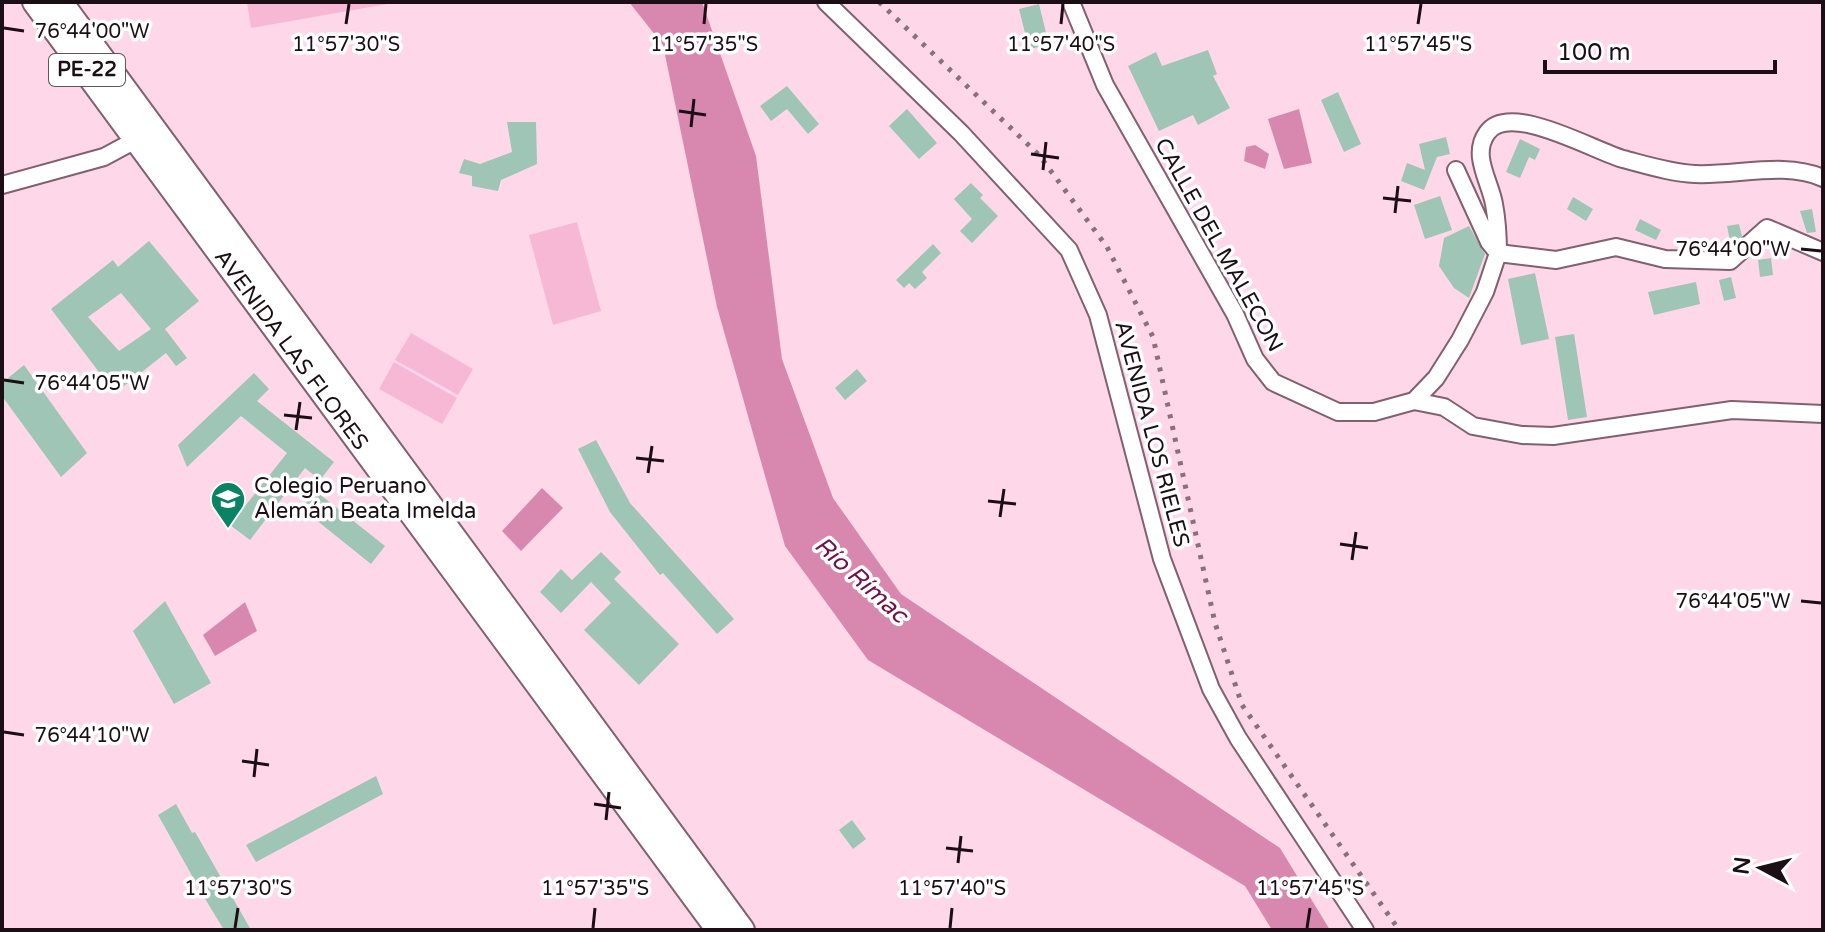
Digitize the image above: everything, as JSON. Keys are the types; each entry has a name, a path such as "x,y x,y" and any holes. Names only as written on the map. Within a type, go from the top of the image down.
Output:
{"highway":[{"name":"AVENIDA LAS FLORES","path":"35,2 146,134"},
{"name":"AVENIDA LAS FLORES","path":"60,2 146,134 496,610 742,930"},
{"name":"AVENIDA LAS FLORES","path":"496,610 719,930"}],"street":[{"name":"AVENIDA LOS RIELES","path":"826,2 961,133 1069,250 1098,315 1162,559 1211,689 1238,738 1365,930"},
{"name":"CALLE DEL MALECON","path":"1071,2 1105,85 1235,314 1255,359 1273,382 1338,412 1374,412 1414,401"},
{"path":"1414,401 1436,378 1460,340 1485,292 1498,253 1493,199 1481,162 1485,135 1494,126 1507,120 1534,125 1613,156 1676,172 1791,170 1823,178"},
{"path":"2,185 104,157 146,134"},
{"path":"1456,170 1489,242 1498,253 1556,260 1616,247 1665,259 1730,261 1767,228 1823,252"},
{"path":"1414,401 1444,407 1473,426 1522,435 1553,436 1732,410 1823,414"}],"shaded area":[{"path":"247,2 399,2 251,28"},
{"path":"577,222 601,311 553,325 529,235"},
{"path":"411,333 473,369 458,395 395,360"},
{"path":"394,362 457,398 442,424 379,389"}],"water":[{"name":"Río Rímac","path":"629,2 702,2 756,156 782,359 833,498 901,594 1280,848 1330,930 1272,930 1245,886 868,660 785,546 717,307 663,45"},
{"path":"1299,109 1312,163 1284,169 1268,119"},
{"path":"1255,145 1269,154 1265,169 1244,161 1246,147"},
{"path":"542,488 563,508 521,551 502,531"},
{"path":"245,602 257,631 215,656 203,635"}],"building":[{"path":"1039,4 1049,45 1029,49 1019,9"},
{"path":"1208,50 1217,74 1213,76 1230,108 1198,125 1193,115 1159,131 1128,66 1156,52 1162,66"},
{"path":"787,86 819,124 808,134 787,109 771,121 760,106"},
{"path":"1338,92 1361,144 1344,152 1321,100"},
{"path":"907,109 937,143 919,159 889,126"},
{"path":"507,122 536,122 537,164 501,180 498,191 472,186 472,176 459,173 464,159 480,164 512,152"},
{"path":"1446,137 1450,154 1437,157 1424,190 1401,181 1407,163 1425,170 1419,144"},
{"path":"1520,139 1540,149 1535,160 1529,157 1520,178 1506,172"},
{"path":"971,183 983,195 980,198 998,216 972,243 960,231 972,219 954,199"},
{"path":"1440,196 1452,230 1425,239 1414,205"},
{"path":"1573,197 1593,209 1586,221 1567,209"},
{"path":"1812,209 1816,232 1807,233 1800,211"},
{"path":"1640,219 1661,230 1656,240 1635,230"},
{"path":"1739,224 1742,236 1731,246 1727,226"},
{"path":"1469,226 1485,254 1469,298 1454,288 1439,266 1444,238"},
{"path":"149,241 199,301 165,329 187,358 176,366 166,353 115,393 51,309 113,260 118,267","holes":["121,293 151,329 119,351 88,317"]},
{"path":"933,244 941,253 922,272 927,278 915,289 909,283 904,288 896,280"},
{"path":"1771,258 1773,275 1760,277 1758,260"},
{"path":"1535,273 1549,339 1521,345 1508,279"},
{"path":"1731,277 1736,298 1724,301 1719,280"},
{"path":"1696,282 1700,304 1654,315 1648,292"},
{"path":"1574,334 1587,417 1568,420 1555,337"},
{"path":"24,365 87,453 61,477 2,396 2,383"},
{"path":"857,369 867,381 845,400 835,388"},
{"path":"254,373 269,389 257,401 334,462 320,480 305,468 250,540 230,525 287,453 241,416 187,467 178,445"},
{"path":"596,440 630,503 734,619 717,634 663,573 660,575 610,512 578,449"},
{"path":"318,493 385,546 371,564 300,507"},
{"path":"601,552 621,572 614,579 679,644 639,685 584,630 611,603 591,582 561,613 540,592 561,569 572,580"},
{"path":"165,601 211,683 174,704 133,631"},
{"path":"376,776 383,794 256,862 246,845"},
{"path":"176,804 251,930 224,930 204,897 158,815"},
{"path":"852,820 866,839 853,849 839,830"}],"railway":[{"path":"879,2 1039,155 1107,247 1153,337 1215,623 1242,705 1399,930"}],"place":[{"name":"Colegio Peruano Alemán Beata Imelda","path":"228,530"}]}
